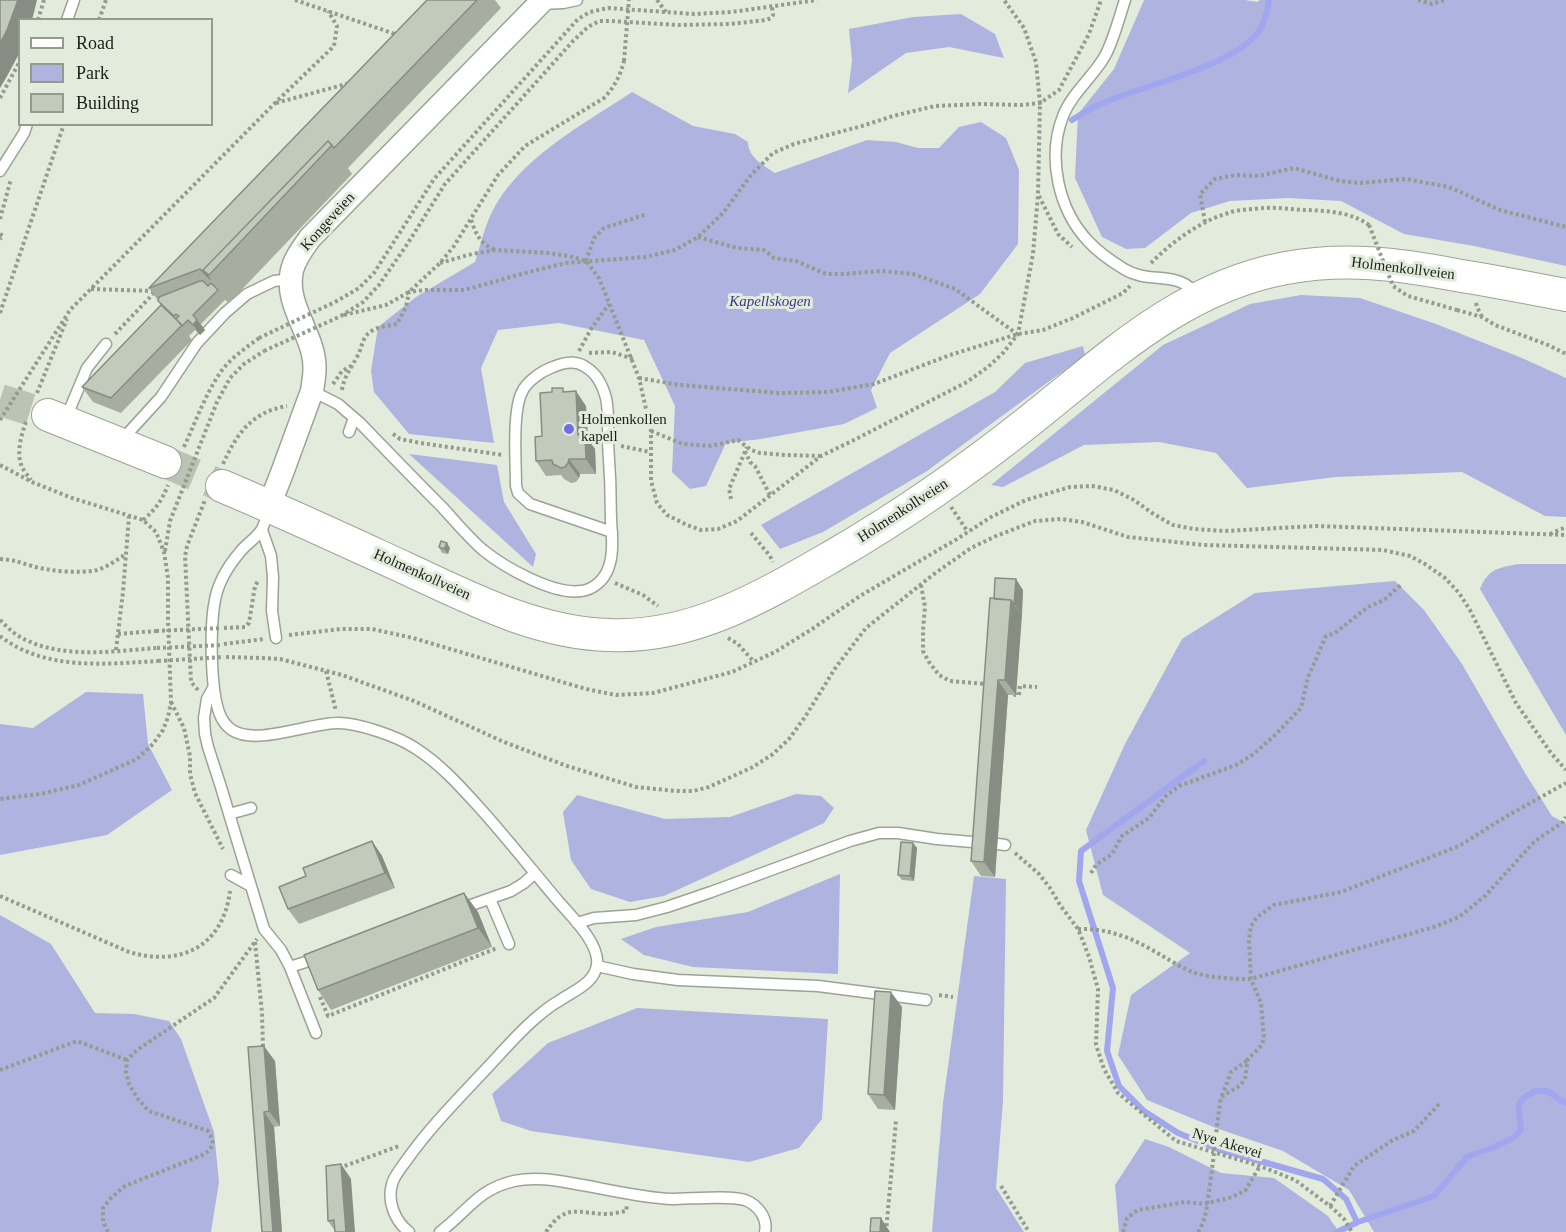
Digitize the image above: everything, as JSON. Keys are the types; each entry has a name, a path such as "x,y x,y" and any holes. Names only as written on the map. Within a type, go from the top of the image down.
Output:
{"main road":[{"name":"Holmenkollveien","path":"216,485 265,518 461,593 501,611 576,633 612,636 644,634 701,622 738,608 858,542 938,489 1011,436 1153,323 1199,297 1232,282 1286,268 1312,264 1370,262 1566,295"},
{"path":"56,418 172,465"}],"street":[{"name":"Kongeveien","path":"265,518 282,473 319,394 313,355 291,294 291,279 296,258 310,238 541,2"}],"lane":[{"path":"68,18 74,0"},
{"path":"541,2 563,3 577,0"},
{"path":"1125,0 1109,48 1073,98 1063,116 1057,143 1056,165 1059,184 1066,208 1080,232 1101,254 1130,272 1181,281 1192,287 1199,297"},
{"path":"0,171 26,126"},
{"path":"130,431 160,397 196,343 225,313 247,294 274,281 291,279"},
{"path":"56,418 87,368 106,344"},
{"path":"319,394 338,404 354,418 394,464 483,550 518,574 557,588 582,591 593,587 604,577 610,564 612,532 606,399 601,383 590,369 572,362 565,363 537,375 523,389 517,410 516,486 518,493 530,504 612,532"},
{"path":"349,432 354,418"},
{"path":"265,518 272,555 272,611 276,638"},
{"path":"265,518 225,573 215,595 211,618 214,688 216,705 224,723 240,734 265,735 339,723 362,726 413,746 439,766 474,802 577,923 593,945 597,959 595,972 588,982 558,1001 525,1028 456,1101 397,1174 392,1184 390,1197 392,1207 400,1224 409,1232"},
{"path":"214,688 207,699 204,718 205,734 264,929 281,950 290,967 316,1033"},
{"path":"379,745 382,733"},
{"path":"229,814 251,808"},
{"path":"577,923 594,918 636,915 660,909 843,844 879,834 898,833 984,843"},
{"path":"446,914 511,891 535,873"},
{"path":"231,875 251,886"},
{"path":"490,899 509,944"},
{"path":"290,967 326,955"},
{"path":"597,966 678,980 818,986 926,1000"},
{"path":"440,1232 481,1195 491,1189 513,1181 531,1178 669,1198 745,1200 761,1213 766,1227 765,1232"}],"path":[{"path":"39,18 44,0"},
{"path":"100,18 106,0"},
{"path":"295,0 398,35"},
{"path":"341,316 386,305 409,292 440,263 454,246 498,175 525,146 604,98 619,77 624,61 629,0"},
{"path":"657,0 666,12"},
{"path":"143,520 155,510 163,497 172,465 219,374 239,353 259,338 359,288 374,273 434,179 578,19 590,12 608,8 694,14 732,12 817,0"},
{"path":"440,263 495,250 548,253 586,261 599,278 639,378 651,431 651,481 657,503 667,515 701,530 718,529 737,521 821,456 967,382 1003,353 1018,334 1033,254 1038,195 1040,103 1036,62 1024,28 1004,0"},
{"path":"409,292 464,290 566,263 645,257 675,250 698,237 723,213 751,175 773,153 794,144 935,106 1040,103 1059,90 1089,34 1101,0"},
{"path":"1418,0 1432,4 1444,0"},
{"path":"164,552 170,522 217,402 230,378 244,364 264,351 341,316 363,302 380,285 445,184 588,27 599,21 678,25 730,24 771,18 772,7"},
{"path":"0,420 70,310 334,45 337,26 328,11"},
{"path":"390,43 405,28"},
{"path":"0,98 18,65"},
{"path":"274,103 351,83 343,92"},
{"path":"0,313 63,126"},
{"path":"1205,222 1200,194 1215,179 1236,175 1258,176 1294,168 1340,181 1359,183 1406,179 1449,187 1500,210 1566,227"},
{"path":"0,219 11,180"},
{"path":"639,378 780,393 828,392 874,384 950,355 1018,334 1043,330 1123,293 1167,247 1205,222 1231,212 1268,208 1340,213 1357,218 1369,225 1393,286 1408,296 1482,317 1495,325 1566,354"},
{"path":"586,261 594,238 604,228 647,214"},
{"path":"471,219 476,235 483,244 495,250"},
{"path":"0,234 3,236 0,239"},
{"path":"698,237 737,248 764,250 774,258 796,261 826,274 882,271 913,274 955,289 1018,334"},
{"path":"91,289 155,291 106,344"},
{"path":"338,404 343,382 364,339 369,333 396,324 406,307 409,292"},
{"path":"609,304 591,329 577,355 612,352 633,359"},
{"path":"319,394 342,371 352,365"},
{"path":"207,699 191,682 185,566 187,546 216,485 230,447 247,425 267,411 291,405"},
{"path":"390,431 400,439 511,456"},
{"path":"651,431 683,444 711,446 738,440 746,449 750,462 755,466 770,495"},
{"path":"608,444 650,452"},
{"path":"746,449 760,453 821,456"},
{"path":"731,499 729,489 746,449"},
{"path":"0,465 32,482 72,498 143,520 156,532 164,552 168,578 171,702 162,730 153,744 137,759 79,785 39,794 0,799"},
{"path":"0,620 25,640 47,648 68,651 116,651 224,645 341,629 372,629 413,638 586,689 616,695 653,693 732,672 754,662 790,643 860,596 991,517 1026,500 1070,487 1092,486 1114,490 1173,525 1194,530 1225,531 1316,526 1566,535"},
{"path":"116,651 129,516"},
{"path":"0,636 11,645 41,658 77,664 224,657 280,660 342,675 414,700 504,742 567,766 636,787 693,791 709,787 753,767 773,754 795,732 836,667 866,628 921,584 971,548 996,536 1035,521 1061,519 1082,522 1128,537 1204,545 1383,550 1410,556 1445,578 1459,593 1470,610 1516,703 1551,753 1566,770"},
{"path":"1549,534 1566,527"},
{"path":"752,533 770,556 784,584"},
{"path":"0,560 14,560 33,567 67,572 97,570 126,554"},
{"path":"118,634 245,627 249,623 255,586 259,579 272,570"},
{"path":"604,577 644,595 671,615 682,627"},
{"path":"921,584 925,607 923,651 929,662 939,675 950,681 993,685"},
{"path":"1091,873 1096,865 1112,854 1122,836 1149,818 1166,796 1179,786 1236,765 1254,754 1276,734 1301,708 1308,677 1326,636 1335,633 1368,607 1384,600 1401,585"},
{"path":"722,634 738,644 754,662"},
{"path":"326,671 339,723"},
{"path":"1016,684 1015,695 1019,695 1020,686 1037,687"},
{"path":"0,896 146,957 177,956 202,944 216,932 223,920 229,901 231,875 228,857 195,793 184,728 171,702"},
{"path":"1198,1232 1205,1216 1221,1096 1231,1072 1262,1045 1264,1038 1261,1003 1251,979 1249,940 1251,926 1257,917 1274,905 1341,892 1459,846 1566,783"},
{"path":"1078,928 1107,931 1135,941 1197,974 1251,979 1434,927 1459,917 1485,896 1535,841 1563,822 1566,817"},
{"name":"Nye Akevei","path":"1026,862 1039,874 1078,928 1098,989 1096,1045 1104,1069 1118,1093 1176,1141 1260,1166 1295,1180 1330,1206 1344,1219 1352,1232"},
{"path":"108,1232 103,1222 103,1208 124,1186 205,1154 212,1149 213,1143 208,1131 149,1111 129,1084 126,1072 127,1060 137,1050 214,998 264,929"},
{"path":"255,941 262,1013 263,1052"},
{"path":"304,962 328,1016 509,944"},
{"path":"0,1070 77,1041 127,1060"},
{"path":"1221,1096 1241,1085 1245,1078 1248,1059"},
{"path":"1330,1206 1354,1166 1393,1140 1414,1131 1440,1103"},
{"path":"886,1232 896,1121"},
{"path":"335,1171 395,1147 423,1139"},
{"path":"1123,1232 1127,1218 1138,1209 1185,1202 1204,1204 1229,1198 1245,1191 1260,1166"},
{"path":"1001,1186 1029,1232"},
{"path":"546,1232 552,1223 571,1211 609,1214 626,1211 630,1193"}],"green space":[{"path":"1144,0 1257,2 1260,0 1566,0 1566,266 1404,234 1341,201 1288,198 1230,201 1191,213 1145,248 1126,249 1102,237 1075,178 1078,114 1114,69"},
{"path":"961,14 995,34 1004,58 949,47 906,53 848,93 852,60 849,29 913,17"},
{"name":"Kapellskogen","path":"632,92 693,126 735,134 748,142 753,156 775,173 867,140 896,142 918,148 939,148 959,127 981,122 1006,138 1019,170 1018,244 980,294 890,353 871,390 877,408 844,424 726,443 706,486 690,489 672,472 675,406 644,340 559,323 498,330 481,368 494,443 409,434 374,392 371,371 378,327 416,297 475,262 491,214 517,176 553,145"},
{"path":"1301,295 1360,298 1436,324 1566,378 1566,517 1545,516 1462,472 1336,477 1247,488 1216,453 1159,442 1084,445 1003,487 991,485 1163,345 1250,304"},
{"path":"1083,346 1085,355 927,471 823,532 780,549 761,525 995,392 1025,363"},
{"path":"409,454 497,465 504,502 536,554 533,567"},
{"path":"1518,564 1566,564 1566,735 1480,589 1486,577 1494,570"},
{"path":"1395,581 1424,610 1462,664 1552,816 1566,824 1566,1232 1374,1232 1349,1190 1283,1151 1216,1128 1147,1100 1118,1055 1131,995 1190,953 1103,895 1086,830 1125,744 1182,639 1255,593"},
{"path":"86,692 143,694 148,744 172,790 107,835 0,855 0,724 33,728"},
{"path":"796,794 821,796 834,808 824,823 664,896 630,902 591,889 571,860 563,812 577,795 665,819 730,817"},
{"path":"840,874 838,974 693,967 644,955 621,939 656,927 748,912"},
{"path":"974,876 1006,879 1003,1101 996,1188 1024,1232 932,1232 943,1103"},
{"path":"0,915 51,944 95,1013 134,1014 169,1021 181,1039 214,1132 219,1182 211,1232 0,1232"},
{"path":"637,1008 828,1019 822,1119 799,1148 749,1162 531,1131 501,1121 492,1094 548,1043"},
{"path":"1145,1139 1169,1147 1221,1173 1274,1178 1328,1216 1339,1232 1119,1232 1115,1185"}],"building":[{"path":"0,0 18,0 0,43"},
{"path":"427,0 477,0 334,148 328,141 203,270 210,279 200,269 149,288"},
{"path":"328,141 332,145 209,275 203,270"},
{"path":"200,281 208,286 211,283 218,290 193,315 197,320 193,325 188,320 182,326 176,319 179,316 176,314 174,316 158,301 159,297"},
{"path":"161,305 182,325 111,398 82,387"},
{"name":"Holmenkollen kapell","path":"552,388 563,388 563,392 576,391 578,435 585,434 586,459 569,459 565,467 561,468 553,464 552,460 536,461 535,437 542,436 540,393 552,392"},
{"path":"441,541 447,543 444,549 439,547"},
{"path":"995,578 1016,579 1014,605 1011,600 994,599"},
{"path":"990,598 1011,600 1005,680 998,680 984,862 971,861"},
{"path":"372,841 385,873 288,909 279,887 306,876 303,868"},
{"path":"901,842 913,843 910,876 898,875"},
{"path":"464,893 478,928 318,990 304,955"},
{"path":"875,991 891,992 884,1095 868,1094"},
{"path":"264,1046 269,1111 264,1112 273,1232 262,1232 248,1047"},
{"path":"341,1164 346,1232 335,1232 334,1220 328,1221 326,1166"},
{"path":"871,1218 881,1218 880,1232 870,1232"}],"waterway":[{"path":"1072,120 1114,98 1183,75 1228,56 1246,44 1259,31 1265,20 1269,0"},
{"path":"1204,761 1081,851 1079,881 1113,988 1107,1051 1119,1086 1144,1111 1178,1133 1218,1149 1323,1179 1346,1199 1357,1222"},
{"path":"1337,1232 1358,1222 1434,1196 1467,1157 1513,1138 1521,1130 1519,1106 1520,1102 1530,1094 1546,1091 1566,1103"}],"tunnel":[{"path":"0,400 48,415"},
{"path":"165,462 222,486"}],"place":[{"name":"Holmenkollen kapell","path":"569,429"}]}
